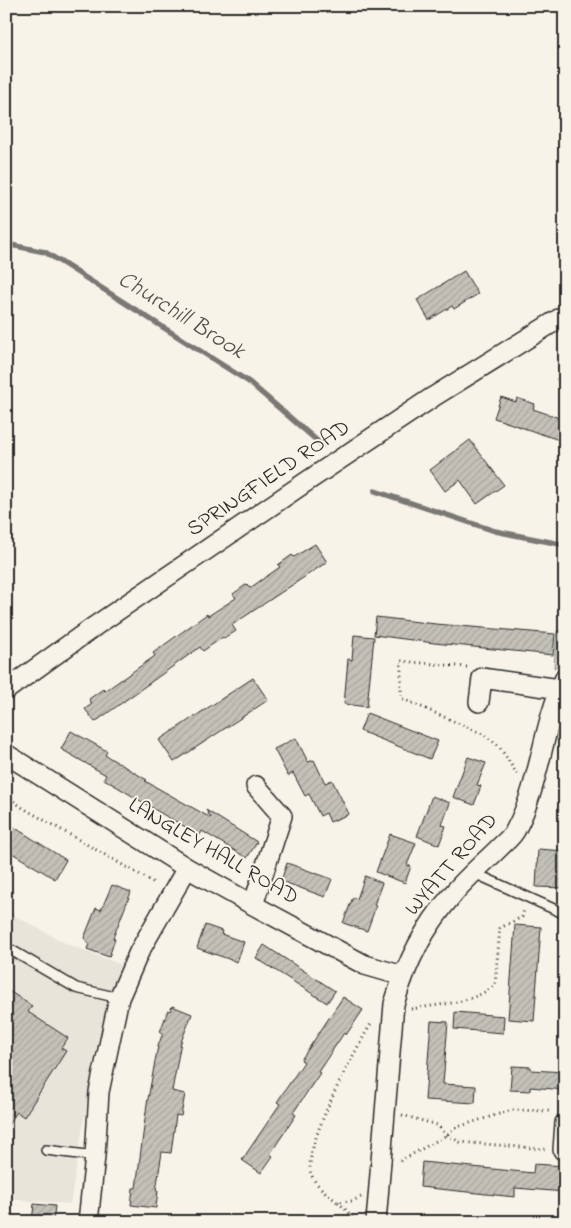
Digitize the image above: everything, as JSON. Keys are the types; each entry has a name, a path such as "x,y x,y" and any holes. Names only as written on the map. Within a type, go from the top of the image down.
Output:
{"street":[{"name":"SPRINGFIELD ROAD","path":"7,688 335,462 433,397 565,315"},
{"name":"WYATT ROAD","path":"376,1222 394,1004 403,976 420,938 453,894 515,832 528,802 562,683 482,678 478,702"},
{"name":"LANGLEY HALL ROAD","path":"6,754 187,868 253,905 365,965 403,976"},
{"path":"253,905 282,816 256,786"},
{"path":"88,1222 99,1092 110,1032 119,998 139,952 187,868"},
{"path":"564,1123 564,1150"}],"lane":[{"path":"474,873 565,914"},
{"path":"6,947 76,988 119,998"},
{"path":"46,1150 95,1156"}],"path":[{"path":"557,380 565,363"},
{"path":"6,795 23,808 171,893"},
{"path":"399,1161 447,1136 454,1128 512,1110 561,1112 564,1123"},
{"path":"386,1113 399,1114 437,1125 447,1136 460,1142 564,1150"},
{"path":"337,1202 352,1215 355,1222"}],"shaded area":[{"path":"557,631 565,631 565,659 554,668"},
{"path":"6,911 67,944 122,965 106,1009 96,1049 70,1204 6,1199"}],"building":[{"path":"464,271 478,294 454,309 452,306 429,320 417,300"},
{"path":"501,397 516,402 517,398 535,404 533,409 565,420 565,442 494,418"},
{"path":"470,440 504,485 477,504 460,480 445,491 430,470"},
{"path":"315,544 327,562 232,625 236,631 224,639 223,637 203,651 200,647 95,722 85,709 92,704 89,699 103,689 105,691 155,656 153,653 207,614 208,616 236,598 233,594 247,584 250,588 280,567 278,565 292,555 294,557"},
{"path":"376,617 555,634 553,655 374,635"},
{"path":"354,635 374,637 367,707 344,704 348,659 352,660"},
{"path":"253,678 268,700 174,762 159,740"},
{"path":"367,713 438,741 430,759 360,731"},
{"path":"71,731 107,751 105,755 147,780 145,781 211,818 206,810 257,842 247,858 202,831 200,835 164,815 104,779 106,775 61,749"},
{"path":"296,738 308,762 314,760 325,783 332,780 349,814 330,822 326,813 320,816 309,794 305,796 293,773 288,776 274,749"},
{"path":"468,757 486,763 477,785 481,786 474,805 453,797"},
{"path":"432,796 450,803 442,825 446,826 439,845 417,836"},
{"path":"6,822 66,860 55,879 12,853 6,863"},
{"path":"390,834 416,843 407,865 411,866 405,883 376,872"},
{"path":"538,849 565,851 565,888 536,887"},
{"path":"287,863 332,879 325,897 281,881"},
{"path":"365,876 382,883 367,931 343,923 353,897 357,899"},
{"path":"112,885 131,892 113,938 115,939 109,957 87,949 89,944 84,938 96,908 101,910"},
{"path":"205,925 222,931 221,934 244,942 237,962 197,948"},
{"path":"515,925 541,927 534,1021 508,1019"},
{"path":"264,945 335,991 327,1003 256,958"},
{"path":"6,989 32,1006 28,1012 68,1038 61,1048 66,1051 24,1117 17,1112 6,1128"},
{"path":"343,997 363,1010 346,1035 344,1033 318,1072 320,1073 293,1113 296,1115 270,1154 273,1156 261,1173 242,1160 280,1104 277,1102 304,1062 301,1060"},
{"path":"172,1006 192,1014 181,1042 172,1091 185,1094 181,1116 176,1115 171,1153 162,1152 156,1191 158,1191 156,1208 131,1205 133,1188 136,1188 147,1104 158,1046 163,1033 160,1032 168,1010 170,1011"},
{"path":"455,1012 504,1016 503,1033 454,1029"},
{"path":"431,1021 448,1022 443,1084 476,1086 475,1103 425,1100"},
{"path":"512,1066 531,1067 531,1070 565,1072 565,1090 530,1087 530,1091 510,1090"},
{"path":"422,1162 533,1173 534,1164 565,1166 565,1192 515,1188 515,1197 420,1187"},
{"path":"34,1204 55,1206 53,1222 32,1222"}],"waterway":[{"name":"Churchill Brook","path":"6,244 45,252 249,382 322,445"},
{"name":"Churchill Brook","path":"375,491 495,531 565,545"}]}
